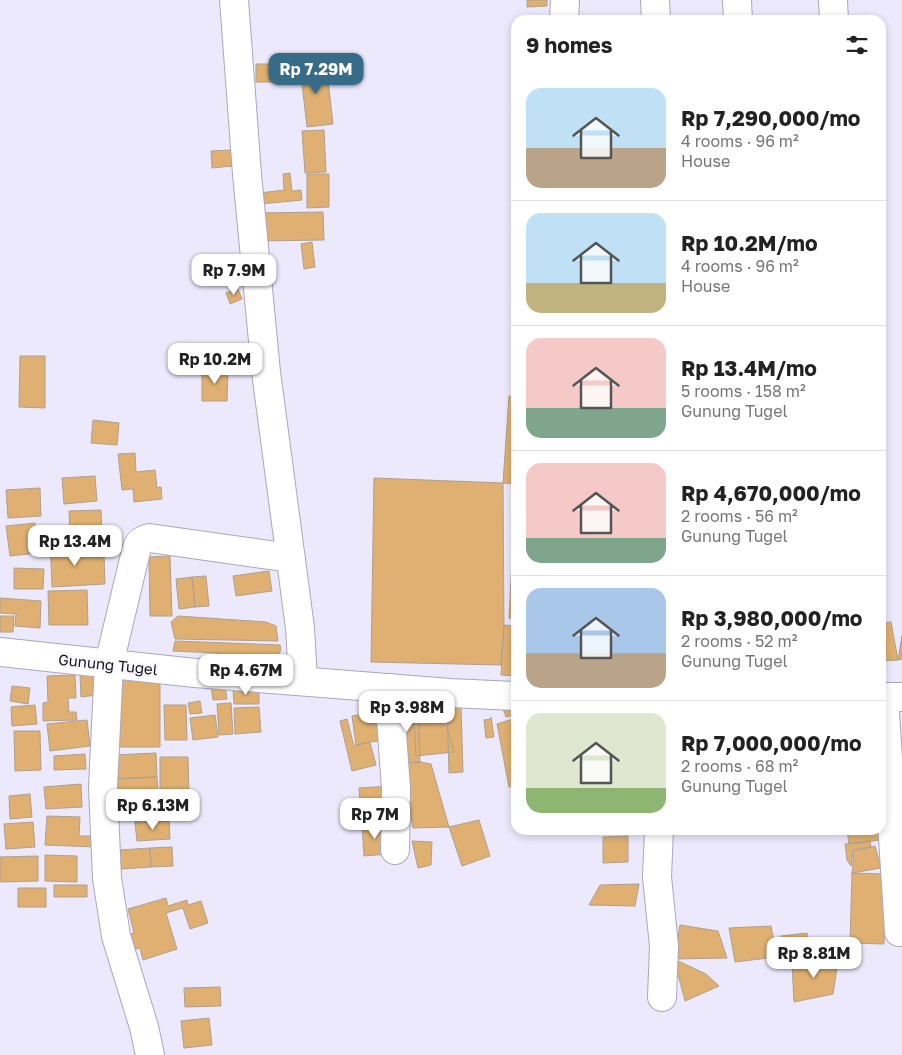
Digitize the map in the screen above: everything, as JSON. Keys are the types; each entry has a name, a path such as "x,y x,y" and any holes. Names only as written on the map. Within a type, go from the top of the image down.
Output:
{"street":[{"path":"234,0 247,174 266,372 300,628 302,680"},
{"path":"564,15 565,0"},
{"path":"655,0 656,15"},
{"path":"737,0 738,15"},
{"path":"833,0 834,15"},
{"path":"150,1055 144,1027 116,936 107,878 103,787 109,664 136,551 138,544 143,539 149,538 291,558"},
{"name":"Gunung Tugel","path":"0,652 195,673 450,693 511,696"},
{"path":"390,688 396,788 395,850"},
{"path":"889,697 899,932"},
{"path":"659,835 656,877 664,946 662,997"}],"building":[{"path":"527,0 547,0 547,6 527,7"},
{"path":"326,63 333,124 307,127 300,66"},
{"path":"256,64 298,64 298,82 256,82"},
{"path":"324,130 326,172 305,173 302,131"},
{"path":"231,150 232,166 212,168 211,151"},
{"path":"290,173 292,191 301,190 302,200 261,204 260,193 284,190 283,174"},
{"path":"307,174 329,174 329,207 307,208"},
{"path":"323,212 324,240 258,241 258,213"},
{"path":"312,242 315,267 304,269 301,244"},
{"path":"238,289 242,299 230,304 226,293"},
{"path":"20,356 45,356 45,408 19,407"},
{"path":"202,369 228,370 227,401 202,401"},
{"path":"509,396 511,396 511,484 503,483"},
{"path":"93,420 119,423 117,445 91,443"},
{"path":"135,453 136,472 155,470 157,488 161,487 162,499 134,502 133,489 122,490 118,454"},
{"path":"95,476 97,501 64,504 62,478"},
{"path":"374,478 503,483 504,625 501,665 371,662"},
{"path":"40,488 41,516 8,518 6,490"},
{"path":"101,510 102,534 70,536 69,511"},
{"path":"35,523 38,553 10,556 6,526"},
{"path":"65,538 66,556 104,554 105,584 52,587 50,539"},
{"path":"170,556 172,616 150,616 149,557"},
{"path":"14,568 44,569 43,589 14,589"},
{"path":"269,571 272,591 236,596 233,576"},
{"path":"206,576 209,606 195,607 192,577"},
{"path":"192,577 195,607 179,609 176,579"},
{"path":"511,581 511,619 509,618"},
{"path":"87,590 88,625 49,625 48,591"},
{"path":"0,598 41,601 40,628 15,626 16,614 0,613"},
{"path":"0,616 14,616 13,632 0,632"},
{"path":"178,616 266,622 276,626 278,641 175,639 171,622"},
{"path":"886,622 891,622 898,660 886,661"},
{"path":"504,625 511,626 511,676 501,675"},
{"path":"902,636 902,659 898,660"},
{"path":"175,641 280,645 281,650 276,658 272,656 221,656 216,653 173,651"},
{"path":"96,673 97,695 81,697 80,674"},
{"path":"75,675 76,698 68,698 69,712 76,712 77,720 43,721 43,703 48,702 47,676"},
{"path":"117,679 160,680 160,747 117,747"},
{"path":"225,685 227,699 213,700 211,686"},
{"path":"12,686 30,688 28,704 10,701"},
{"path":"259,687 259,704 234,704 233,688"},
{"path":"200,701 202,713 190,714 188,703"},
{"path":"393,701 418,707 420,762 396,763"},
{"path":"231,703 233,734 219,735 217,704"},
{"path":"35,705 37,724 12,726 11,707"},
{"path":"164,705 186,705 187,740 165,740"},
{"path":"447,705 461,705 463,772 449,773"},
{"path":"511,706 511,716 506,717 503,709"},
{"path":"259,707 261,732 235,734 234,708"},
{"path":"383,711 388,740 356,745 352,716"},
{"path":"442,712 454,752 416,756 414,717"},
{"path":"215,715 218,737 193,740 190,718"},
{"path":"491,717 494,737 486,738 484,720 491,719"},
{"path":"347,719 354,746 370,742 376,765 352,771 340,721"},
{"path":"87,720 90,746 50,751 47,724"},
{"path":"511,720 511,787 509,787 497,724"},
{"path":"14,731 40,731 41,770 15,771"},
{"path":"156,753 157,777 114,779 113,755"},
{"path":"85,754 86,769 54,770 54,756"},
{"path":"160,757 188,757 189,792 160,792"},
{"path":"420,762 431,764 449,827 413,828 402,763"},
{"path":"157,777 158,793 115,795 114,779"},
{"path":"81,784 82,807 46,809 44,787"},
{"path":"392,786 393,815 361,817 359,788"},
{"path":"30,794 32,817 10,819 9,796"},
{"path":"176,794 178,820 135,823 133,798"},
{"path":"47,816 80,817 79,836 96,836 95,847 45,845"},
{"path":"479,820 490,856 462,866 449,827"},
{"path":"169,821 170,839 137,841 135,823"},
{"path":"33,822 35,847 6,849 4,824"},
{"path":"385,823 388,854 364,856 362,825"},
{"path":"848,835 880,835 880,840 849,844"},
{"path":"628,836 628,862 603,863 603,837"},
{"path":"412,841 432,842 431,865 418,868"},
{"path":"870,841 871,847 853,850 851,866 847,860 845,844"},
{"path":"875,846 881,868 852,873 854,851"},
{"path":"172,847 173,866 151,867 150,848"},
{"path":"150,848 151,867 121,869 120,850"},
{"path":"45,855 77,856 77,882 45,881"},
{"path":"38,856 38,881 0,882 0,857"},
{"path":"852,873 886,874 884,944 850,943"},
{"path":"639,884 635,906 589,905 600,885"},
{"path":"54,885 87,885 87,897 54,897"},
{"path":"18,888 46,888 46,907 18,907"},
{"path":"166,898 168,906 187,900 188,905 201,901 208,923 190,929 183,908 166,913 177,949 143,960 140,948 129,951 125,936 134,933 128,909"},
{"path":"680,925 718,931 727,958 674,959"},
{"path":"771,926 777,957 735,962 729,928"},
{"path":"807,933 810,959 783,962 781,936"},
{"path":"674,959 706,974 719,986 685,1001"},
{"path":"810,959 838,961 833,994 794,1002 792,963"},
{"path":"220,987 221,1006 185,1007 184,988"},
{"path":"209,1018 212,1045 184,1048 181,1021"}]}
